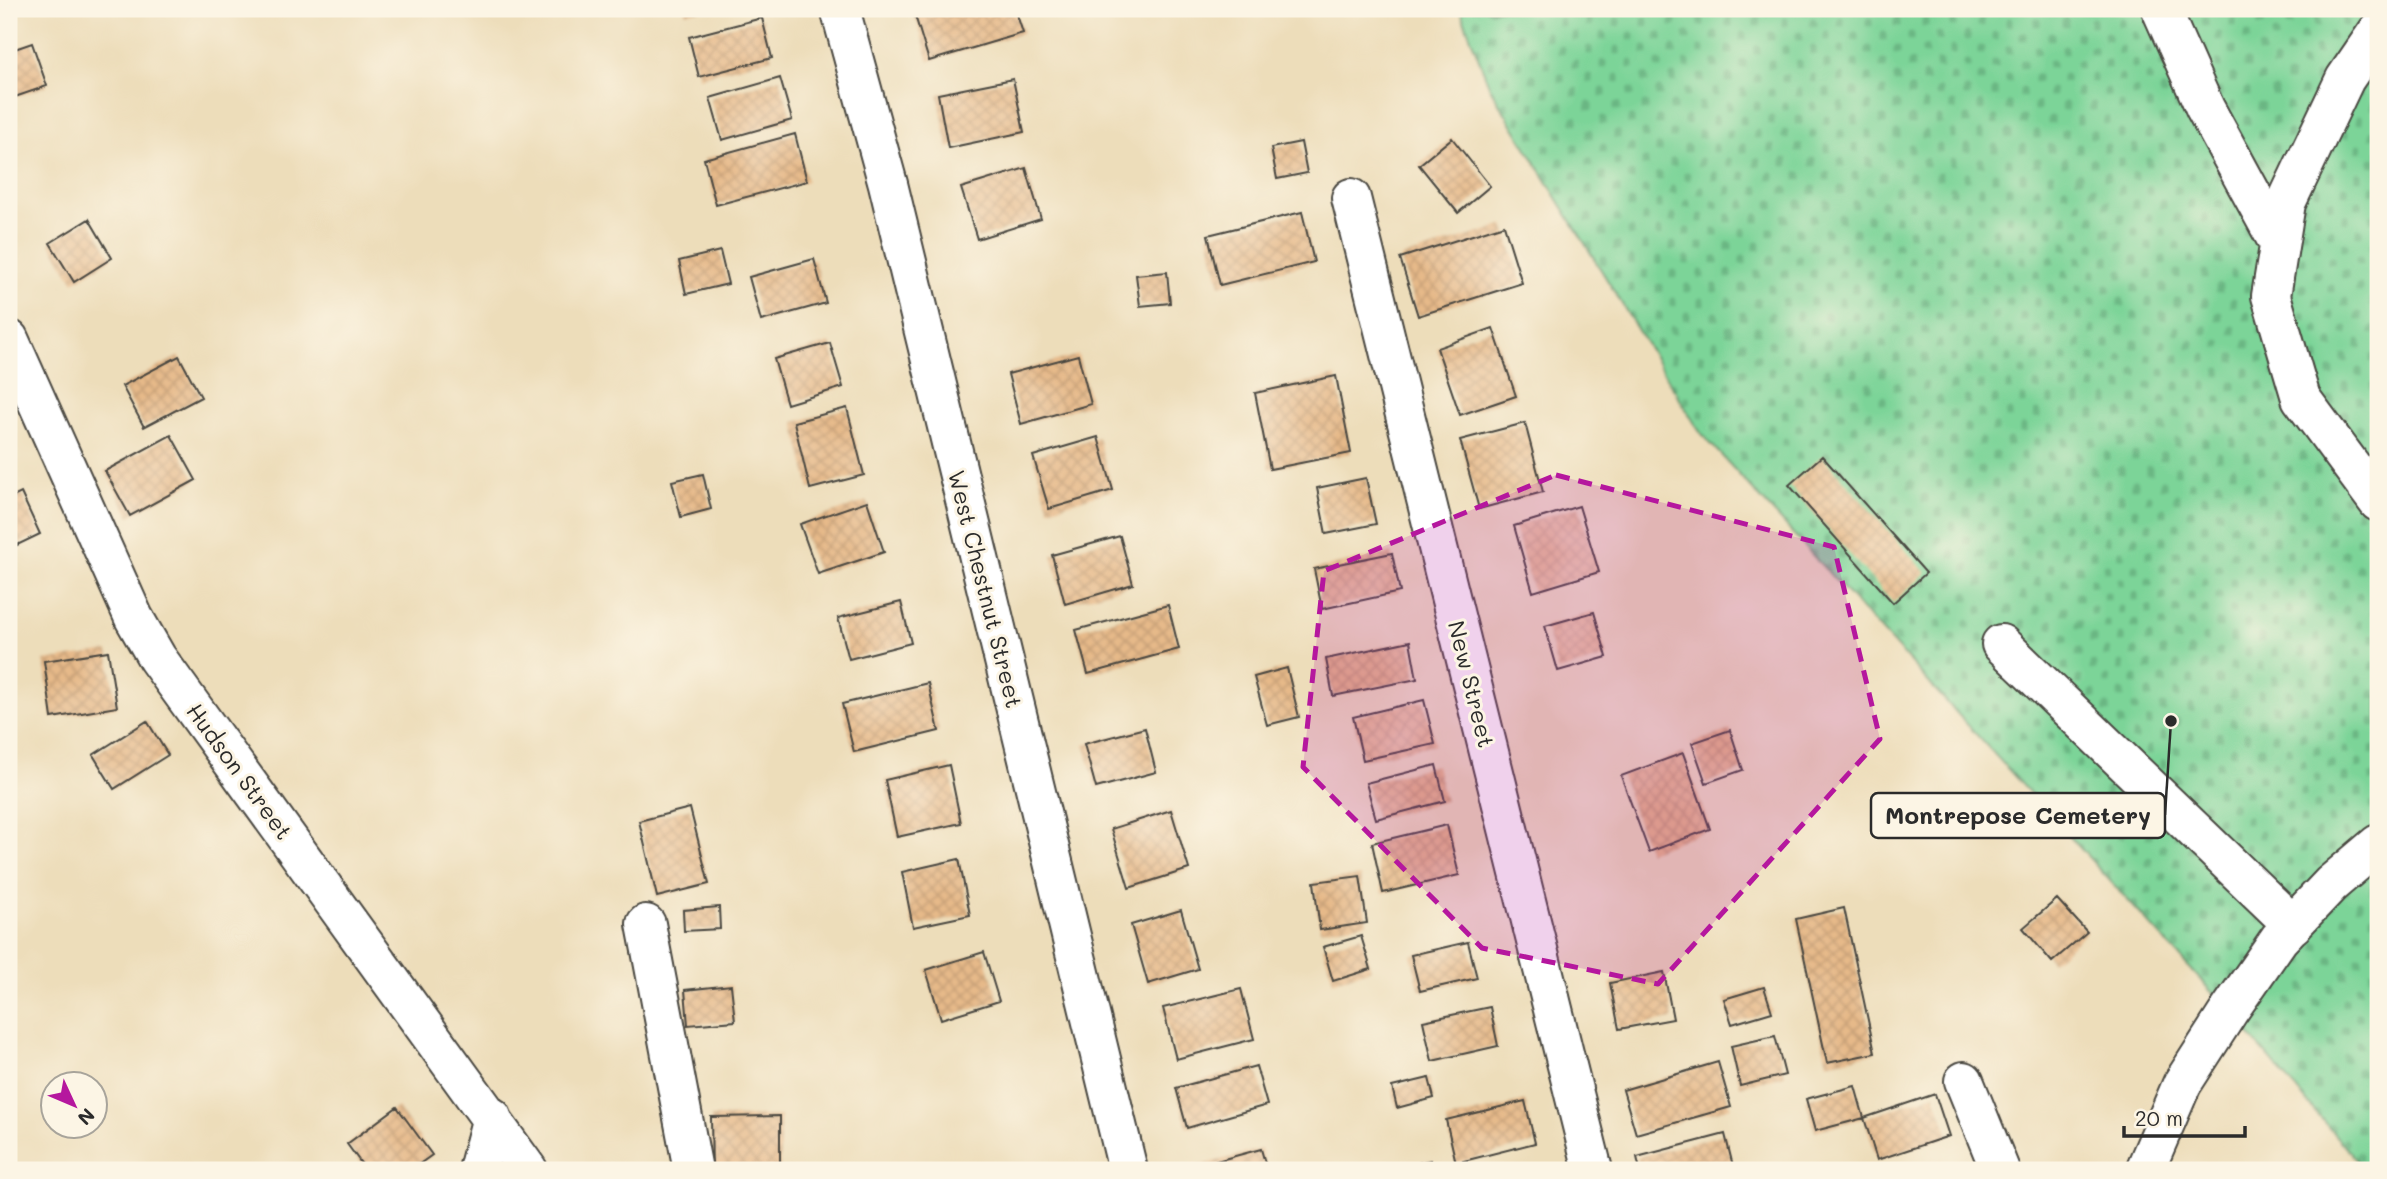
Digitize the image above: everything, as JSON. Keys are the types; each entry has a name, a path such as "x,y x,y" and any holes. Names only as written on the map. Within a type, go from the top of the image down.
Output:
{"street":[{"name":"West Chestnut Street","path":"840,9 888,184 1128,1170"},
{"path":"2161,9 2205,108 2279,244"},
{"path":"2378,31 2345,79 2286,203 2270,296 2301,398 2378,502"},
{"name":"New Street","path":"1351,198 1593,1170"},
{"name":"Hudson Street","path":"9,339 134,618 157,658 528,1170"},
{"path":"2001,644 2292,925"},
{"path":"2146,1170 2182,1084 2237,998 2279,939 2331,884 2378,844"},
{"path":"646,924 693,1170"},
{"path":"1964,1081 2000,1170"},
{"path":"478,1170 492,1117"}],"highlighted area":[{"path":"1556,475 1834,547 1880,739 1658,984 1482,948 1303,767 1324,571"}],"green space":[{"path":"1460,9 2378,9 2378,1170 2365,1170 2229,1011 1700,432 1490,88"}],"building":[{"path":"685,9 703,9 703,10 686,13"},
{"path":"913,9 1015,9 1023,33 929,61"},
{"path":"762,18 772,58 699,77 689,37"},
{"path":"32,43 47,86 9,99 9,51"},
{"path":"780,78 792,120 722,140 710,98"},
{"path":"1013,79 1024,132 948,148 938,94"},
{"path":"795,134 807,181 716,205 704,159"},
{"path":"1452,138 1490,186 1458,213 1419,165"},
{"path":"1301,142 1307,173 1277,179 1271,148"},
{"path":"1026,168 1041,219 977,239 961,188"},
{"path":"1302,212 1314,262 1220,285 1208,235"},
{"path":"89,219 112,258 74,282 50,243"},
{"path":"1504,225 1522,283 1418,316 1400,258"},
{"path":"720,251 728,284 686,294 679,261"},
{"path":"814,259 826,303 761,321 749,277"},
{"path":"1167,272 1170,303 1140,306 1136,275"},
{"path":"1493,328 1516,396 1460,415 1437,348"},
{"path":"830,343 843,387 787,404 774,359"},
{"path":"1078,355 1091,404 1021,424 1008,374"},
{"path":"179,356 201,397 144,427 122,386"},
{"path":"1336,376 1351,453 1270,469 1255,393"},
{"path":"847,408 864,475 810,489 794,422"},
{"path":"1525,423 1543,492 1479,509 1460,440"},
{"path":"171,435 196,480 130,516 105,471"},
{"path":"1098,437 1113,490 1049,509 1033,456"},
{"path":"1822,456 1926,573 1893,603 1789,485"},
{"path":"703,474 711,509 681,517 672,481"},
{"path":"1366,478 1376,524 1326,534 1317,488"},
{"path":"21,493 40,534 9,549 9,499"},
{"path":"867,501 884,552 818,574 800,524"},
{"path":"1579,506 1599,572 1533,592 1514,526"},
{"path":"1120,536 1133,584 1065,604 1052,555"},
{"path":"1392,553 1400,592 1322,609 1314,569"},
{"path":"901,602 911,643 849,659 838,618"},
{"path":"1168,605 1179,649 1088,674 1076,630"},
{"path":"1594,612 1607,657 1558,671 1545,626"},
{"path":"1410,641 1417,679 1333,696 1326,659"},
{"path":"108,651 117,707 52,718 44,661"},
{"path":"1287,668 1299,717 1267,725 1254,677"},
{"path":"928,683 939,731 854,752 842,704"},
{"path":"1424,700 1435,744 1363,760 1353,717"},
{"path":"147,721 168,755 114,789 93,755"},
{"path":"1145,728 1156,772 1096,788 1084,744"},
{"path":"1730,730 1743,770 1706,783 1692,743"},
{"path":"1683,753 1710,829 1649,852 1621,776"},
{"path":"949,765 961,823 897,837 885,780"},
{"path":"1436,765 1445,801 1376,819 1366,783"},
{"path":"690,808 709,884 657,897 639,821"},
{"path":"1171,810 1189,869 1129,888 1111,829"},
{"path":"1447,825 1459,875 1383,893 1372,843"},
{"path":"959,859 970,915 913,927 902,872"},
{"path":"1360,876 1367,923 1320,930 1314,882"},
{"path":"2057,899 2087,932 2052,962 2023,928"},
{"path":"719,907 720,929 684,931 683,910"},
{"path":"1844,908 1875,1053 1827,1063 1796,919"},
{"path":"1181,910 1198,969 1148,984 1131,925"},
{"path":"1361,936 1371,969 1333,981 1323,947"},
{"path":"1468,942 1477,978 1420,991 1411,955"},
{"path":"984,952 999,1001 941,1019 926,970"},
{"path":"1664,972 1673,1019 1619,1029 1610,983"},
{"path":"731,985 735,1021 688,1025 685,990"},
{"path":"1764,987 1772,1012 1732,1024 1724,999"},
{"path":"1241,989 1254,1039 1176,1059 1163,1008"},
{"path":"1490,1007 1498,1046 1432,1061 1423,1021"},
{"path":"1775,1036 1785,1075 1740,1086 1731,1046"},
{"path":"1718,1062 1731,1107 1636,1134 1623,1090"},
{"path":"1256,1066 1267,1105 1187,1128 1176,1088"},
{"path":"1429,1078 1434,1098 1397,1108 1392,1087"},
{"path":"1855,1086 1864,1118 1815,1131 1806,1099"},
{"path":"1935,1094 1949,1136 1877,1160 1864,1118"},
{"path":"1525,1101 1535,1143 1456,1163 1446,1120"},
{"path":"397,1107 432,1155 411,1170 366,1170 347,1144"},
{"path":"780,1116 780,1170 712,1170 711,1117"},
{"path":"1725,1134 1734,1170 1640,1170 1637,1157"},
{"path":"1261,1149 1267,1170 1199,1170 1198,1166"},
{"path":"1431,1160 1434,1170 1392,1170 1392,1169"}],"place":[{"name":"Montrepose Cemetery","path":"2171,721"}]}
